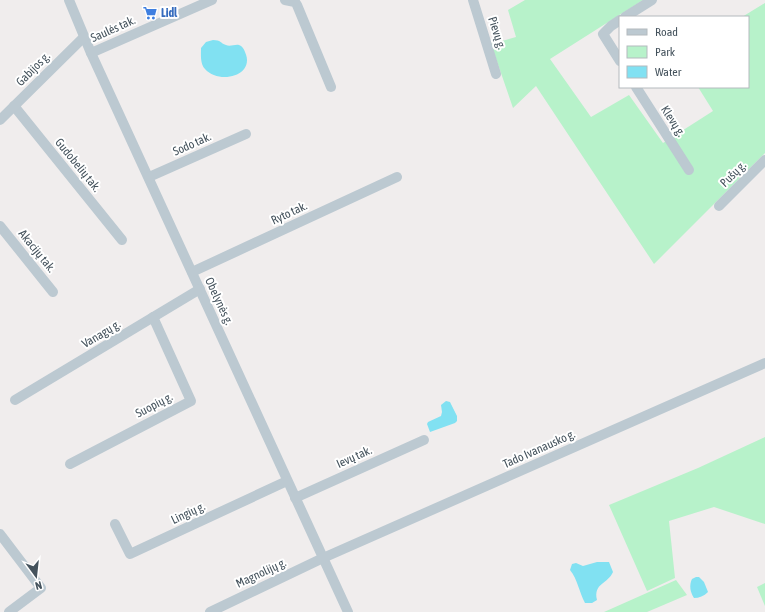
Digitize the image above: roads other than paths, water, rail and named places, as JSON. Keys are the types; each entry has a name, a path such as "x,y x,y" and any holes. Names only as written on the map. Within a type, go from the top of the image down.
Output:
{"street":[{"name":"Obelynės g.","path":"69,0 84,37 348,612"},
{"name":"Saulės tak.","path":"92,53 212,0"},
{"path":"285,0 295,2 298,5 331,86"},
{"name":"Pievų g.","path":"472,0 496,74"},
{"path":"627,16 652,0"},
{"path":"619,21 603,34 619,59"},
{"name":"Gabijos g.","path":"0,120 84,37"},
{"name":"Klevų g.","path":"637,88 689,170"},
{"name":"Gudobelių tak.","path":"14,106 122,240"},
{"name":"Sodo tak.","path":"149,177 246,134"},
{"name":"Pušų g.","path":"719,206 765,160"},
{"name":"Ryto tak.","path":"192,272 397,177"},
{"name":"Akacijų tak.","path":"0,226 53,292"},
{"name":"Vanagų g.","path":"15,400 200,289"},
{"name":"Suopių g.","path":"70,464 191,401 153,317"},
{"name":"Tado Ivanausko g.","path":"323,558 765,363"},
{"name":"Ievų tak.","path":"295,498 424,440"},
{"name":"Lingių g.","path":"115,524 130,554 287,481"},
{"path":"0,534 41,588 9,612"},
{"name":"Magnolijų g.","path":"210,612 323,558"}],"water":[{"path":"213,40 219,41 228,46 239,45 243,48 247,60 245,67 241,72 234,76 219,76 211,74 203,67 201,48 206,42"},
{"path":"446,401 450,402 457,416 457,421 430,432 427,424 428,422 441,416 441,405"},
{"path":"597,562 609,562 613,572 597,590 597,600 592,603 585,603 575,578 570,570 572,564 576,563 583,566"},
{"path":"699,577 704,582 708,592 698,598 694,598 690,584 692,579"}],"place":[{"name":"Lidl","path":"150,13"}]}
